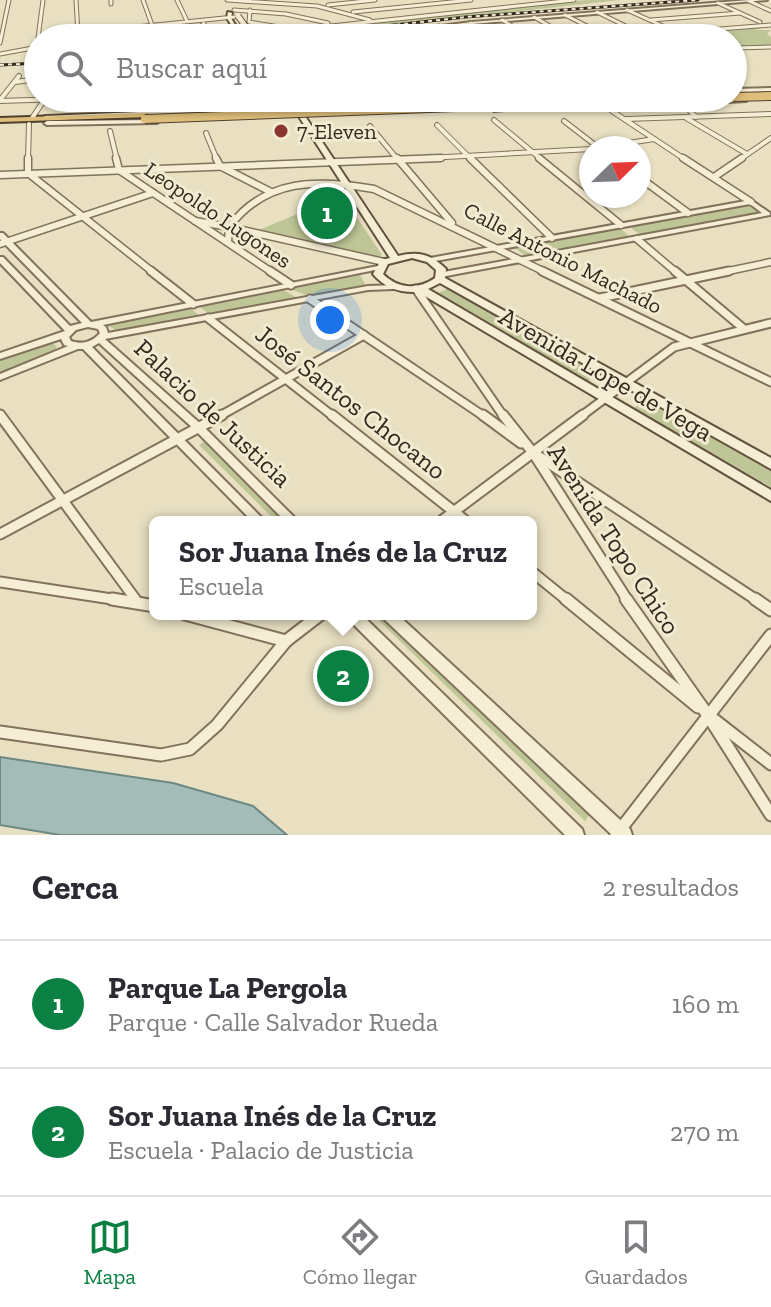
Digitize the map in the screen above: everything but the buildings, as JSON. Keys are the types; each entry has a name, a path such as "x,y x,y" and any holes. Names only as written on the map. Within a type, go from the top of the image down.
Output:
{"highway":[{"path":"747,95 771,94"},
{"path":"0,122 284,112"}],"main road":[{"path":"225,0 239,24"},
{"path":"234,15 243,24"},
{"path":"234,15 236,24"},
{"path":"303,112 346,184 386,262"},
{"path":"412,255 430,260 441,269 441,277 418,289 394,287 383,282 378,274 386,262 412,255"},
{"name":"Avenida Lope de Vega","path":"441,277 771,464"},
{"name":"Avenida Lope de Vega","path":"418,289 771,496"},
{"path":"582,385 605,382 607,377 602,370"},
{"path":"629,414 625,399 630,394 642,392"}],"street":[{"path":"0,43 5,0"},
{"path":"40,24 43,0"},
{"path":"76,0 77,24"},
{"path":"143,0 152,24"},
{"path":"177,0 187,21"},
{"path":"225,0 317,6 375,21"},
{"path":"258,0 249,11 249,22 260,24"},
{"path":"267,1 275,0"},
{"path":"317,6 375,0"},
{"path":"350,13 471,0"},
{"path":"520,0 539,4"},
{"path":"344,24 574,0"},
{"path":"460,24 765,0"},
{"path":"749,1 771,11"},
{"path":"718,3 765,24"},
{"path":"627,10 660,24"},
{"path":"161,24 249,11 292,15 329,24"},
{"path":"597,12 622,24"},
{"path":"651,20 740,13"},
{"path":"565,15 583,24"},
{"path":"112,16 113,24"},
{"path":"534,17 546,24"},
{"path":"502,20 509,24"},
{"path":"747,25 771,25"},
{"path":"0,54 24,47"},
{"path":"747,48 771,47"},
{"path":"0,101 19,76"},
{"path":"15,82 24,81"},
{"path":"747,91 771,94"},
{"path":"747,98 758,99 771,94"},
{"path":"747,96 758,99"},
{"path":"0,101 24,100"},
{"path":"28,173 31,121 37,112"},
{"path":"45,120 172,112"},
{"path":"236,112 238,118"},
{"path":"45,120 306,117 424,112"},
{"path":"614,112 770,215"},
{"path":"691,112 696,117"},
{"path":"625,119 771,114"},
{"path":"685,117 747,154"},
{"path":"494,120 621,225"},
{"path":"564,121 582,136"},
{"path":"437,125 552,238"},
{"name":"Calle Antonio Machado","path":"370,126 456,227 771,382"},
{"name":"Leopoldo Lugones","path":"110,131 119,170 291,285"},
{"path":"206,133 220,166 271,192"},
{"path":"714,177 771,138"},
{"path":"651,140 655,139"},
{"path":"0,175 535,154 579,150"},
{"path":"28,173 193,304"},
{"path":"228,242 229,227 247,206 271,192 307,184 346,184 389,194 456,227"},
{"path":"651,186 688,213"},
{"path":"2,240 153,193"},
{"path":"430,260 751,202"},
{"path":"441,277 523,259 770,215"},
{"path":"195,221 386,262"},
{"path":"637,239 744,329"},
{"path":"2,240 91,324"},
{"path":"0,259 68,332"},
{"path":"0,356 91,324 359,273 386,262"},
{"path":"600,298 771,262"},
{"path":"359,273 369,279 368,288"},
{"path":"0,377 101,338 368,288 394,287"},
{"name":"Avenida Topo Chico","path":"418,289 487,396 534,454 603,566 707,714 771,815"},
{"name":"Leopoldo Lugones","path":"310,299 445,388 534,454 771,610"},
{"name":"José Santos Chocano","path":"208,318 459,516"},
{"path":"447,516 534,454 664,353 687,342 771,323"},
{"name":"Palacio de Justicia","path":"91,324 102,327 101,338 199,428 287,516"},
{"name":"Palacio de Justicia","path":"68,332 67,343 81,346 254,516"},
{"path":"0,534 179,439 364,335"},
{"path":"48,338 60,340 64,347 61,352"},
{"path":"0,415 136,600"},
{"path":"537,576 771,764"},
{"path":"0,582 149,604"},
{"path":"207,620 286,641"},
{"path":"0,732 161,755 176,753 202,740 286,641 313,620"},
{"path":"358,620 576,835"},
{"path":"394,620 620,833 707,714 771,635"}],"green space":[{"path":"586,0 621,0 402,24 359,24"},
{"path":"771,26 755,30 771,30 767,34 771,37 771,45 747,46 747,28"},
{"path":"342,195 382,255 377,258 259,230"},
{"path":"750,204 762,213 640,235 630,227"},
{"path":"620,228 630,237 525,256 515,248"},
{"path":"360,275 366,286 308,296 291,289"},
{"path":"449,288 601,371 588,381 438,293"},
{"path":"284,290 297,298 209,314 197,305"},
{"path":"189,307 201,317 117,331 104,323"},
{"path":"54,344 57,347 55,350 0,372 0,361 38,345"},
{"path":"647,397 771,467 771,487 634,408"},
{"path":"204,442 282,516 271,516 199,445"},
{"path":"378,620 391,620 591,812 585,821"}],"water":[{"path":"0,757 173,783 253,806 287,835 60,835 0,825"}],"railway":[{"path":"403,24 698,0"},
{"path":"0,65 24,64"}],"place":[{"name":"7-Eleven","path":"281,131"},
{"name":"Parque La Pergola","path":"327,213"},
{"name":"Sor Juana Inés de la Cruz","path":"343,676"}]}
